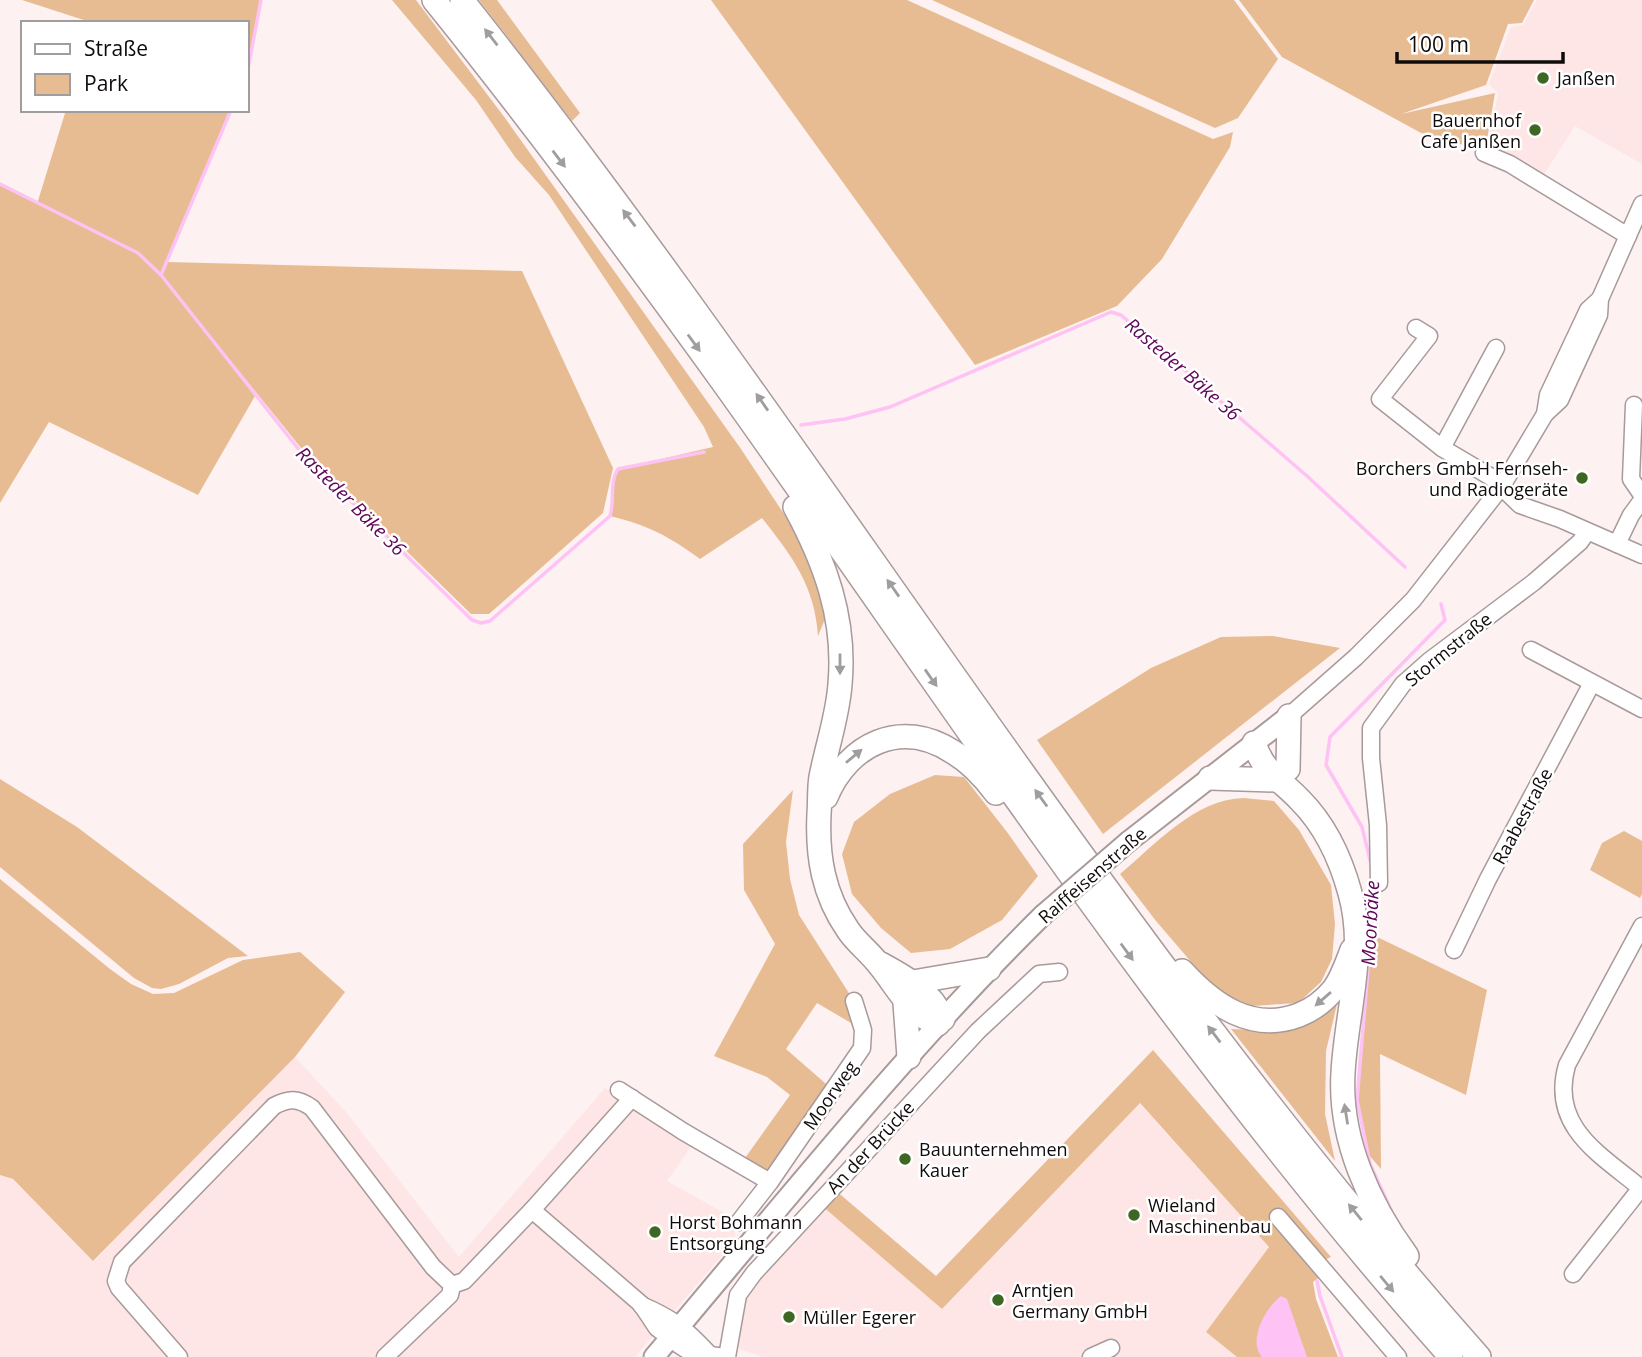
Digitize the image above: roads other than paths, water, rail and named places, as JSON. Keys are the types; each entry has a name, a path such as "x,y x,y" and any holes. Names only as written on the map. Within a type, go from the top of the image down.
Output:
{"highway":[{"path":"435,0 518,105 1096,892 1353,1211 1479,1357"},
{"path":"462,0 650,246 1251,1117 1336,1223 1451,1357"},
{"path":"722,382 725,402 782,483 812,539 830,583 837,610 840,684 820,782 818,839 826,890 848,930 909,993 928,1020 940,1021"},
{"path":"1282,775 1289,716"},
{"path":"819,813 837,773 865,747 898,737 919,738 939,744 971,765 987,782 1055,869 1096,892 1126,900 1173,961 1209,998 1226,1009 1258,1021 1290,1018 1319,1003 1333,990 1356,941"},
{"path":"1256,742 1258,755 1282,775 1335,851 1351,896 1357,973 1343,1074 1344,1106 1359,1169 1396,1240 1452,1312 1492,1357"},
{"path":"1209,778 1282,775"},
{"path":"909,993 989,969"},
{"path":"909,993 909,1056"}],"main road":[{"name":"Raiffeisenstraße","path":"654,1357 909,1056 989,969 1043,915 1129,841 1289,716"}],"street":[{"path":"1484,153 1510,164 1628,236"},
{"name":"Raiffeisenstraße","path":"1289,716 1356,657 1413,600 1503,486 1545,414 1560,400 1600,315 1601,299 1642,204"},
{"path":"1416,328 1429,336 1380,400 1442,448 1491,477 1520,505 1560,519 1642,555"},
{"path":"1442,448 1496,348"},
{"path":"1617,544 1642,498 1631,479 1634,405"},
{"name":"Stormstraße","path":"1379,883 1371,728 1404,684 1429,661 1534,582 1580,542 1587,532"},
{"path":"1531,650 1642,709"},
{"name":"Raabestraße","path":"1454,950 1494,868 1592,683"},
{"path":"1573,1274 1641,1189 1583,1140 1572,1126 1562,1096 1567,1065 1635,957 1642,926"},
{"name":"An der Brücke","path":"532,1210 641,1304 668,1316 675,1332 720,1356 738,1295 754,1273 978,1031 1039,974 1059,972"},
{"name":"Moorweg","path":"739,1222 770,1182 862,1048 863,1030 853,1001"},
{"path":"452,1286 464,1281 532,1210 626,1094 770,1182"},
{"path":"178,1357 123,1296 116,1281 121,1262 274,1106 283,1101 304,1101 312,1108 433,1267 452,1286"},
{"path":"1278,1217 1398,1357"},
{"path":"385,1357 450,1295 452,1286"},
{"path":"1091,1357 1111,1348"}],"waterway":[{"path":"248,69 261,0"},
{"path":"161,275 230,112"},
{"name":"Rasteder Bäke 36","path":"0,184 138,253 161,275 300,451 472,620 481,623 490,621 610,516 615,474 618,469 704,452"},
{"name":"Rasteder Bäke 36","path":"801,425 845,419 890,407 1111,312 1121,315 1307,476 1405,567"},
{"name":"Moorbäke","path":"1372,868 1362,827 1326,765 1330,737 1445,620 1441,604"},
{"name":"Moorbäke","path":"1375,886 1357,1100 1370,1164 1391,1210"},
{"name":"Rasteder Bäke 36","path":"1317,1281 1342,1357"}],"place":[{"name":"Janßen","path":"1543,78"},
{"name":"Bauernhof Cafe Janßen","path":"1535,130"},
{"name":"Borchers GmbH Fernseh- und Radiogeräte","path":"1582,478"},
{"name":"Bauunternehmen Kauer","path":"905,1159"},
{"name":"Wieland Maschinenbau","path":"1134,1215"},
{"name":"Horst Bohmann Entsorgung","path":"655,1232"},
{"name":"Arntjen Germany GmbH","path":"998,1300"},
{"name":"Müller Egerer","path":"789,1317"}]}
